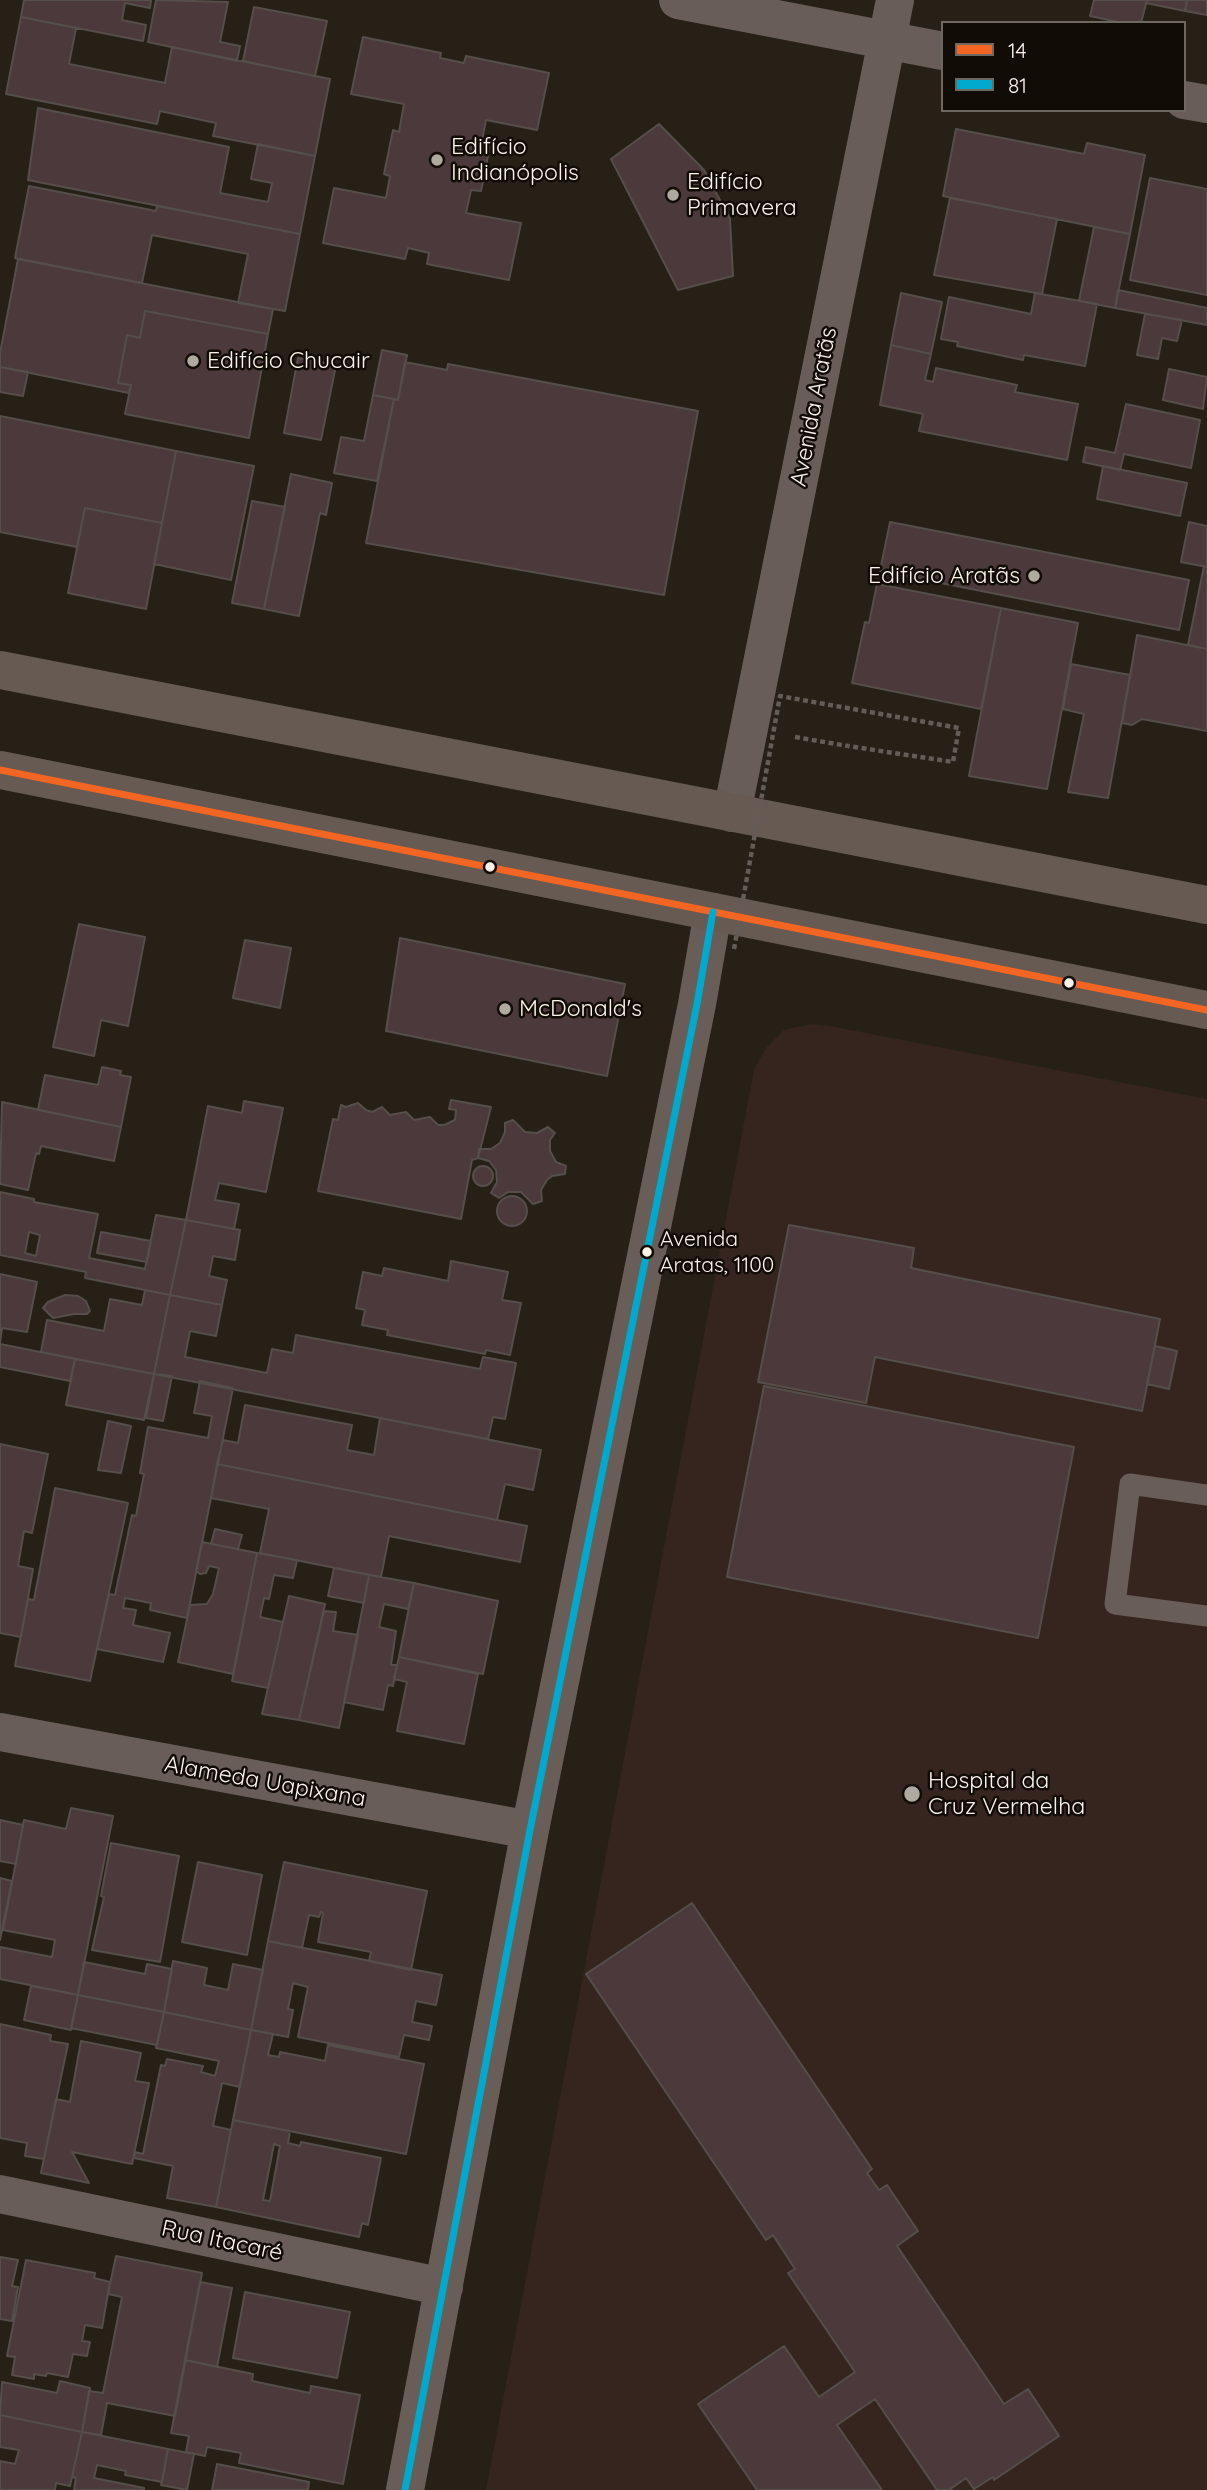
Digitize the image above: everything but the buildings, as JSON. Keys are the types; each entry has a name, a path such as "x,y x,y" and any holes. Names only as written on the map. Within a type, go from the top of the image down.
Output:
{"highway":[{"path":"0,670 1207,905"},
{"path":"0,770 1207,1010"}],"street":[{"path":"678,0 941,51"},
{"name":"Avenida Aratãs","path":"732,813 895,0"},
{"path":"1186,100 1207,104"},
{"path":"405,2490 530,1830 697,1004 713,912"},
{"name":"Alameda Uapixana","path":"0,1732 530,1830"},
{"name":"Rua Itacaré","path":"0,2194 444,2287"}],"lane":[{"path":"1207,1495 1129,1485 1115,1604 1207,1616"}],"path":[{"path":"734,949 780,696 959,728 953,762 848,746"}],"shaded area":[{"name":"Hospital da Cruz Vermelha","path":"811,1024 1207,1099 1207,2490 486,2490 754,1070 766,1048 784,1030"}],"transit line":[{"name":"14","path":"0,770 1207,1010"},
{"name":"81","path":"405,2490 530,1830 697,1004 713,912"}],"place":[{"name":"Edifício Indianópolis","path":"437,160"},
{"name":"Edifício Primavera","path":"673,195"},
{"name":"Edifício Chucair","path":"193,361"},
{"name":"Edifício Aratãs","path":"1034,576"},
{"name":"McDonald's","path":"505,1009"},
{"name":"Avenida Aratas, 1100","path":"647,1252"},
{"name":"Hospital da Cruz Vermelha","path":"912,1794"}]}
